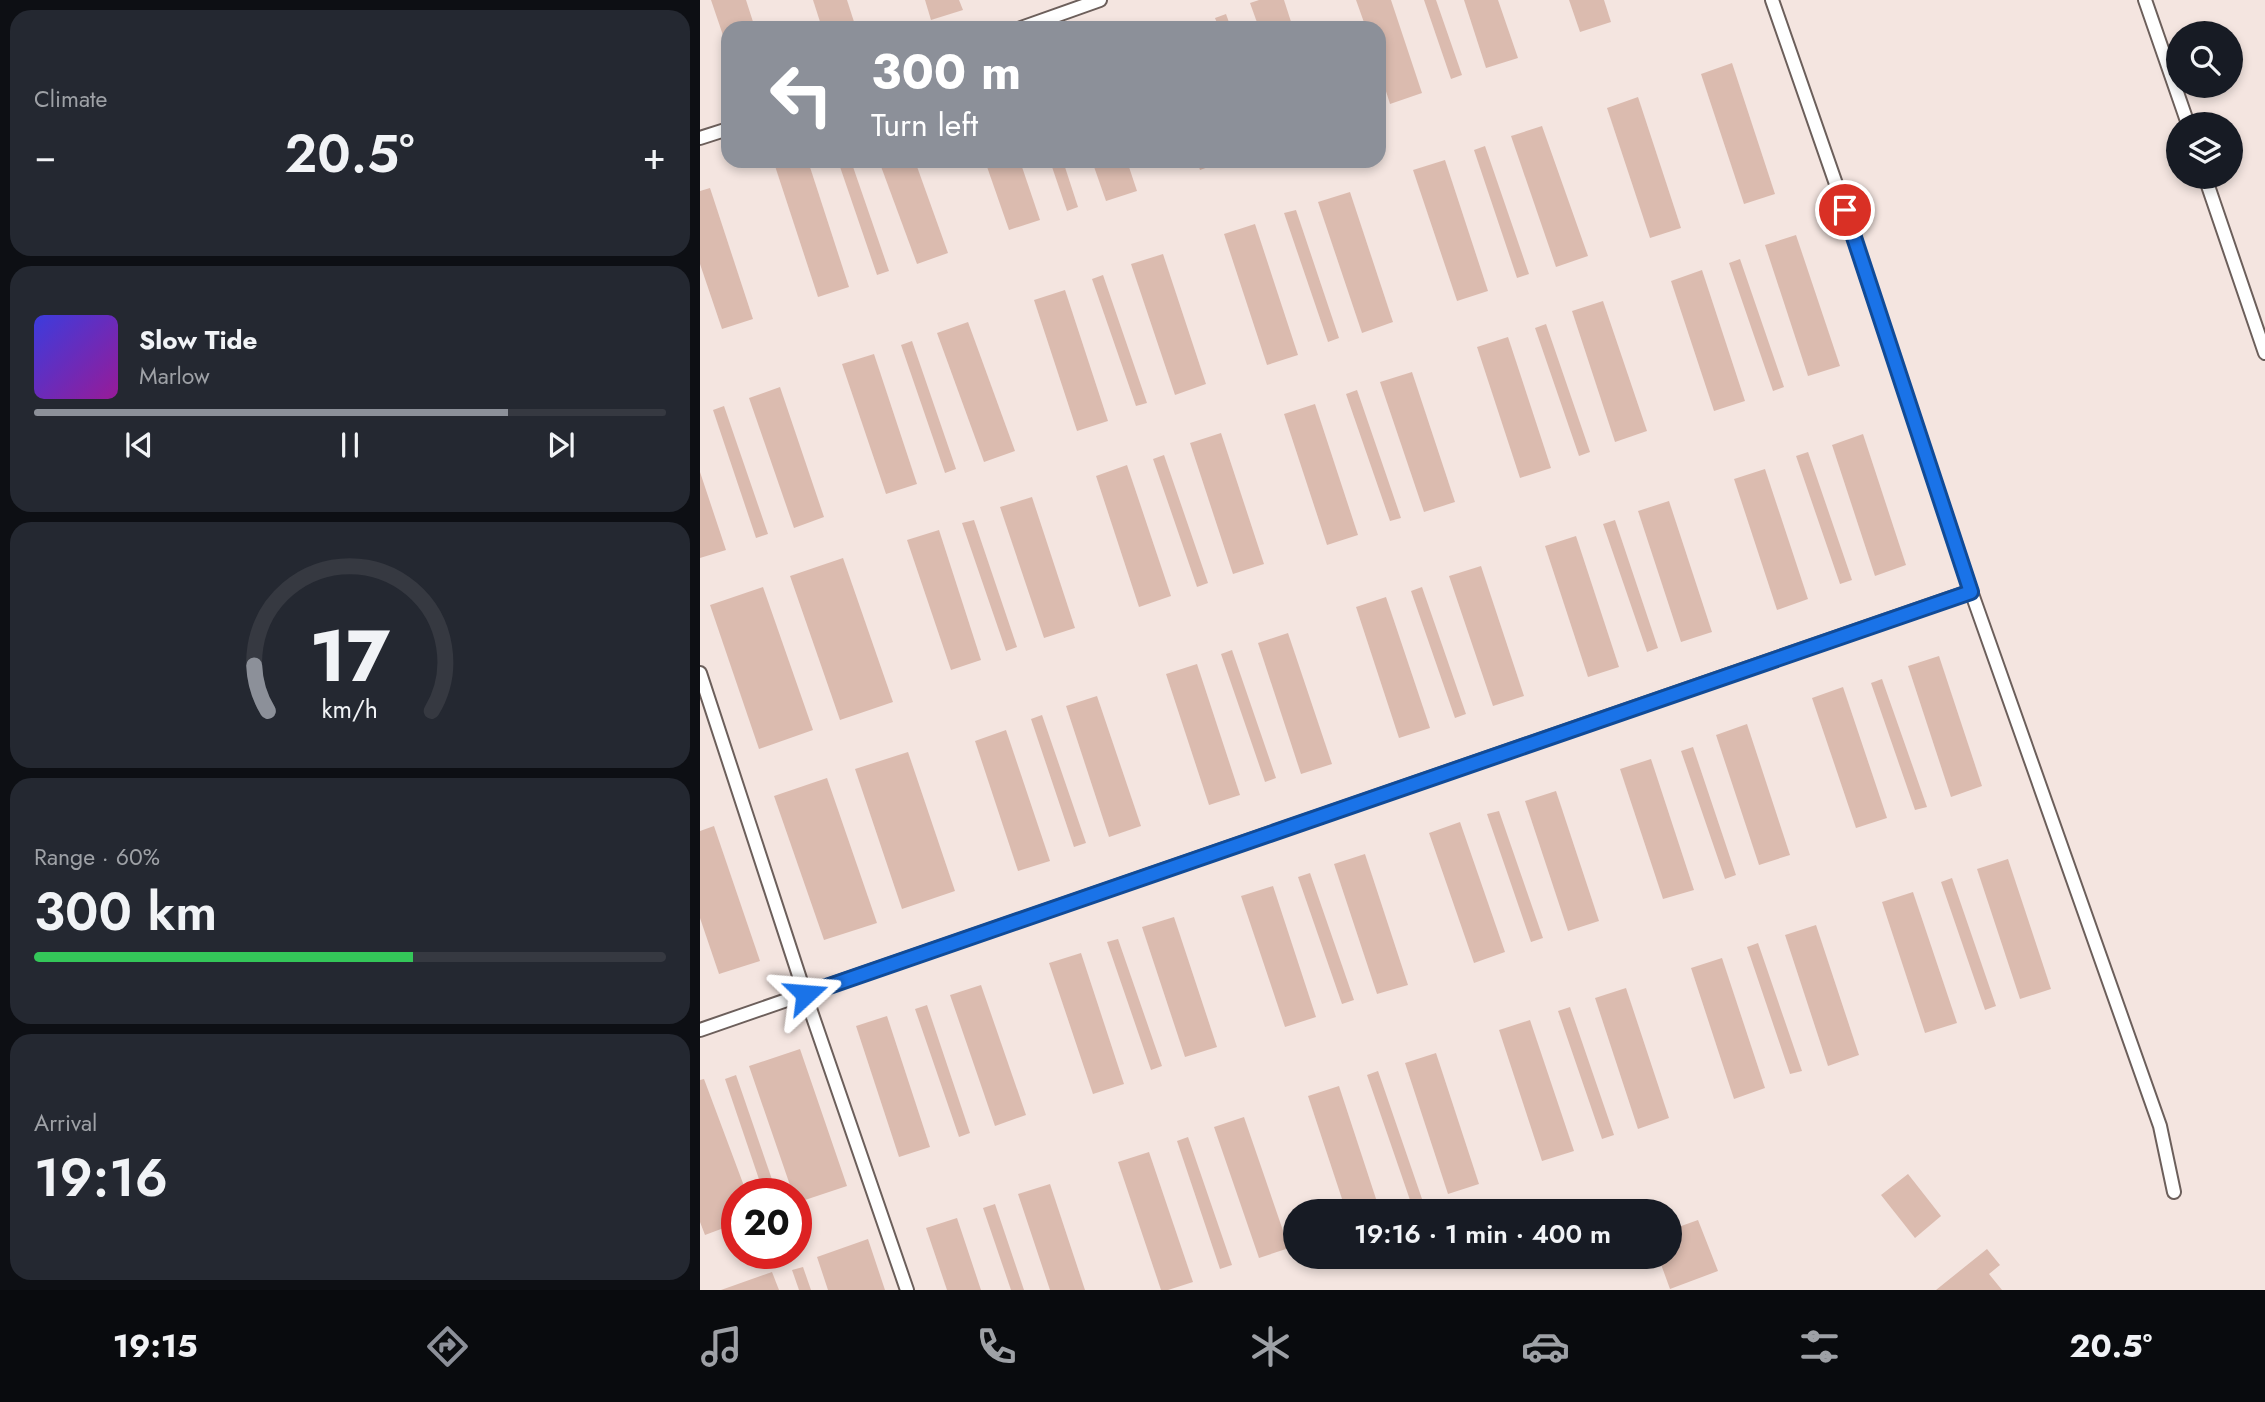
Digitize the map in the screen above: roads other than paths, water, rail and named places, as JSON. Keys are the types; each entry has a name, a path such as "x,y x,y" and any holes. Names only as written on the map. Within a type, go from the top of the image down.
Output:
{"lane":[{"path":"1041,21 1100,0"},
{"path":"1772,0 1971,592 2160,1126 2174,1192"},
{"path":"2145,0 2184,112"},
{"path":"700,138 721,131"},
{"path":"2209,189 2265,353"},
{"path":"700,1030 1971,592"},
{"path":"700,673 907,1290"}]}
